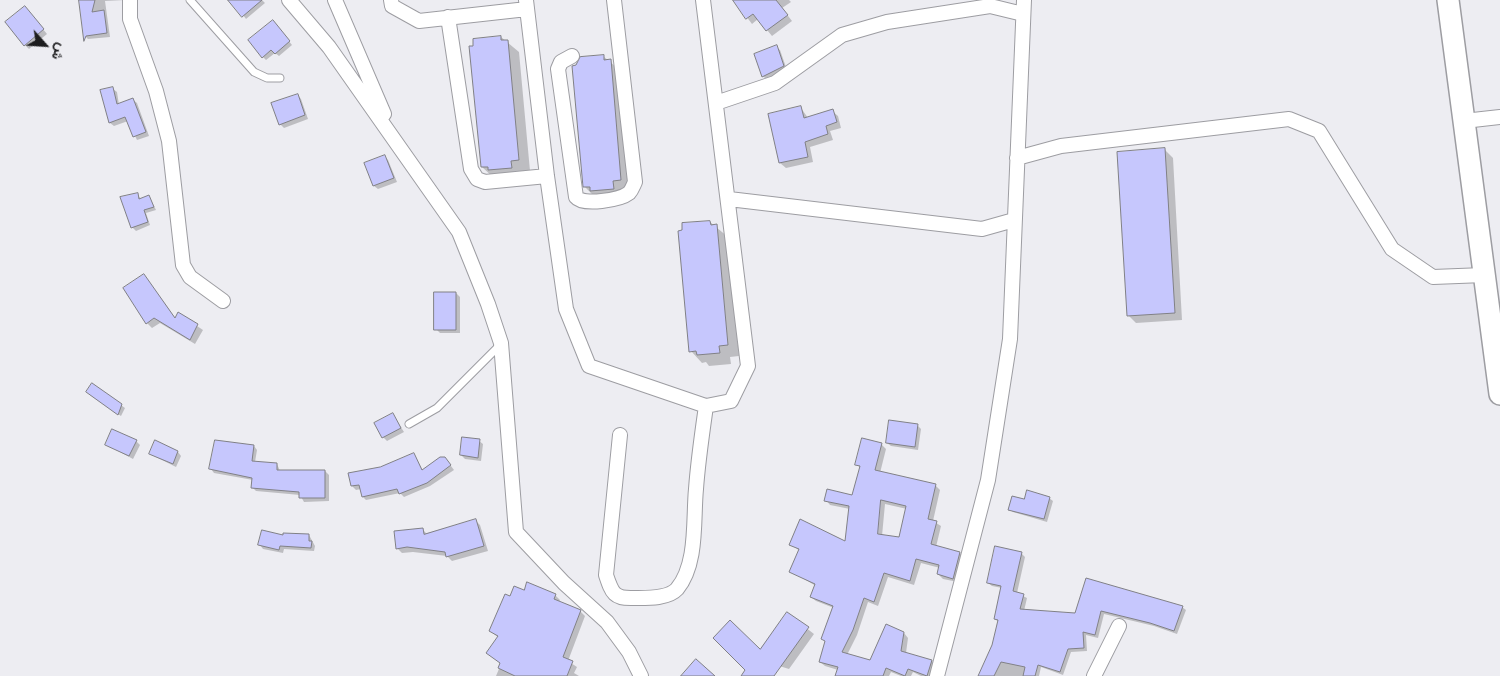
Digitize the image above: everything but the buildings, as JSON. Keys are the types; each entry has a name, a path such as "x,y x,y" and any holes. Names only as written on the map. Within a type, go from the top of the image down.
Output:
{"main road":[{"path":"1448,0 1500,394"}],"street":[{"path":"130,0 130,19 156,91 169,142 182,265 190,277 223,301"},
{"path":"289,0 329,47 459,232 488,304 501,343 516,532 564,583 607,622 629,652 641,676"},
{"path":"335,0 395,140"},
{"path":"391,0 392,6 419,21 526,4 546,176 566,309 589,366 706,406 731,401 748,366 703,0"},
{"path":"572,56 561,62 558,69 576,196 580,201 586,202 621,197 631,192 635,182 614,0"},
{"path":"716,103 776,83 842,35 887,22 990,6 1023,7 1010,338 988,480 937,676"},
{"path":"448,17 471,169 477,179 484,182 546,176"},
{"path":"1464,121 1500,117"},
{"path":"1017,158 1060,146 1289,119 1319,131 1392,249 1433,277 1484,275"},
{"path":"728,199 982,229 1014,220"},
{"path":"620,434 606,576 611,592 622,599 658,597 676,590 685,576 694,542 696,491 706,406"},
{"path":"1094,676 1119,626"}],"lane":[{"path":"190,0 254,72 267,78 280,78"},
{"path":"410,424 437,408 501,343"}]}
